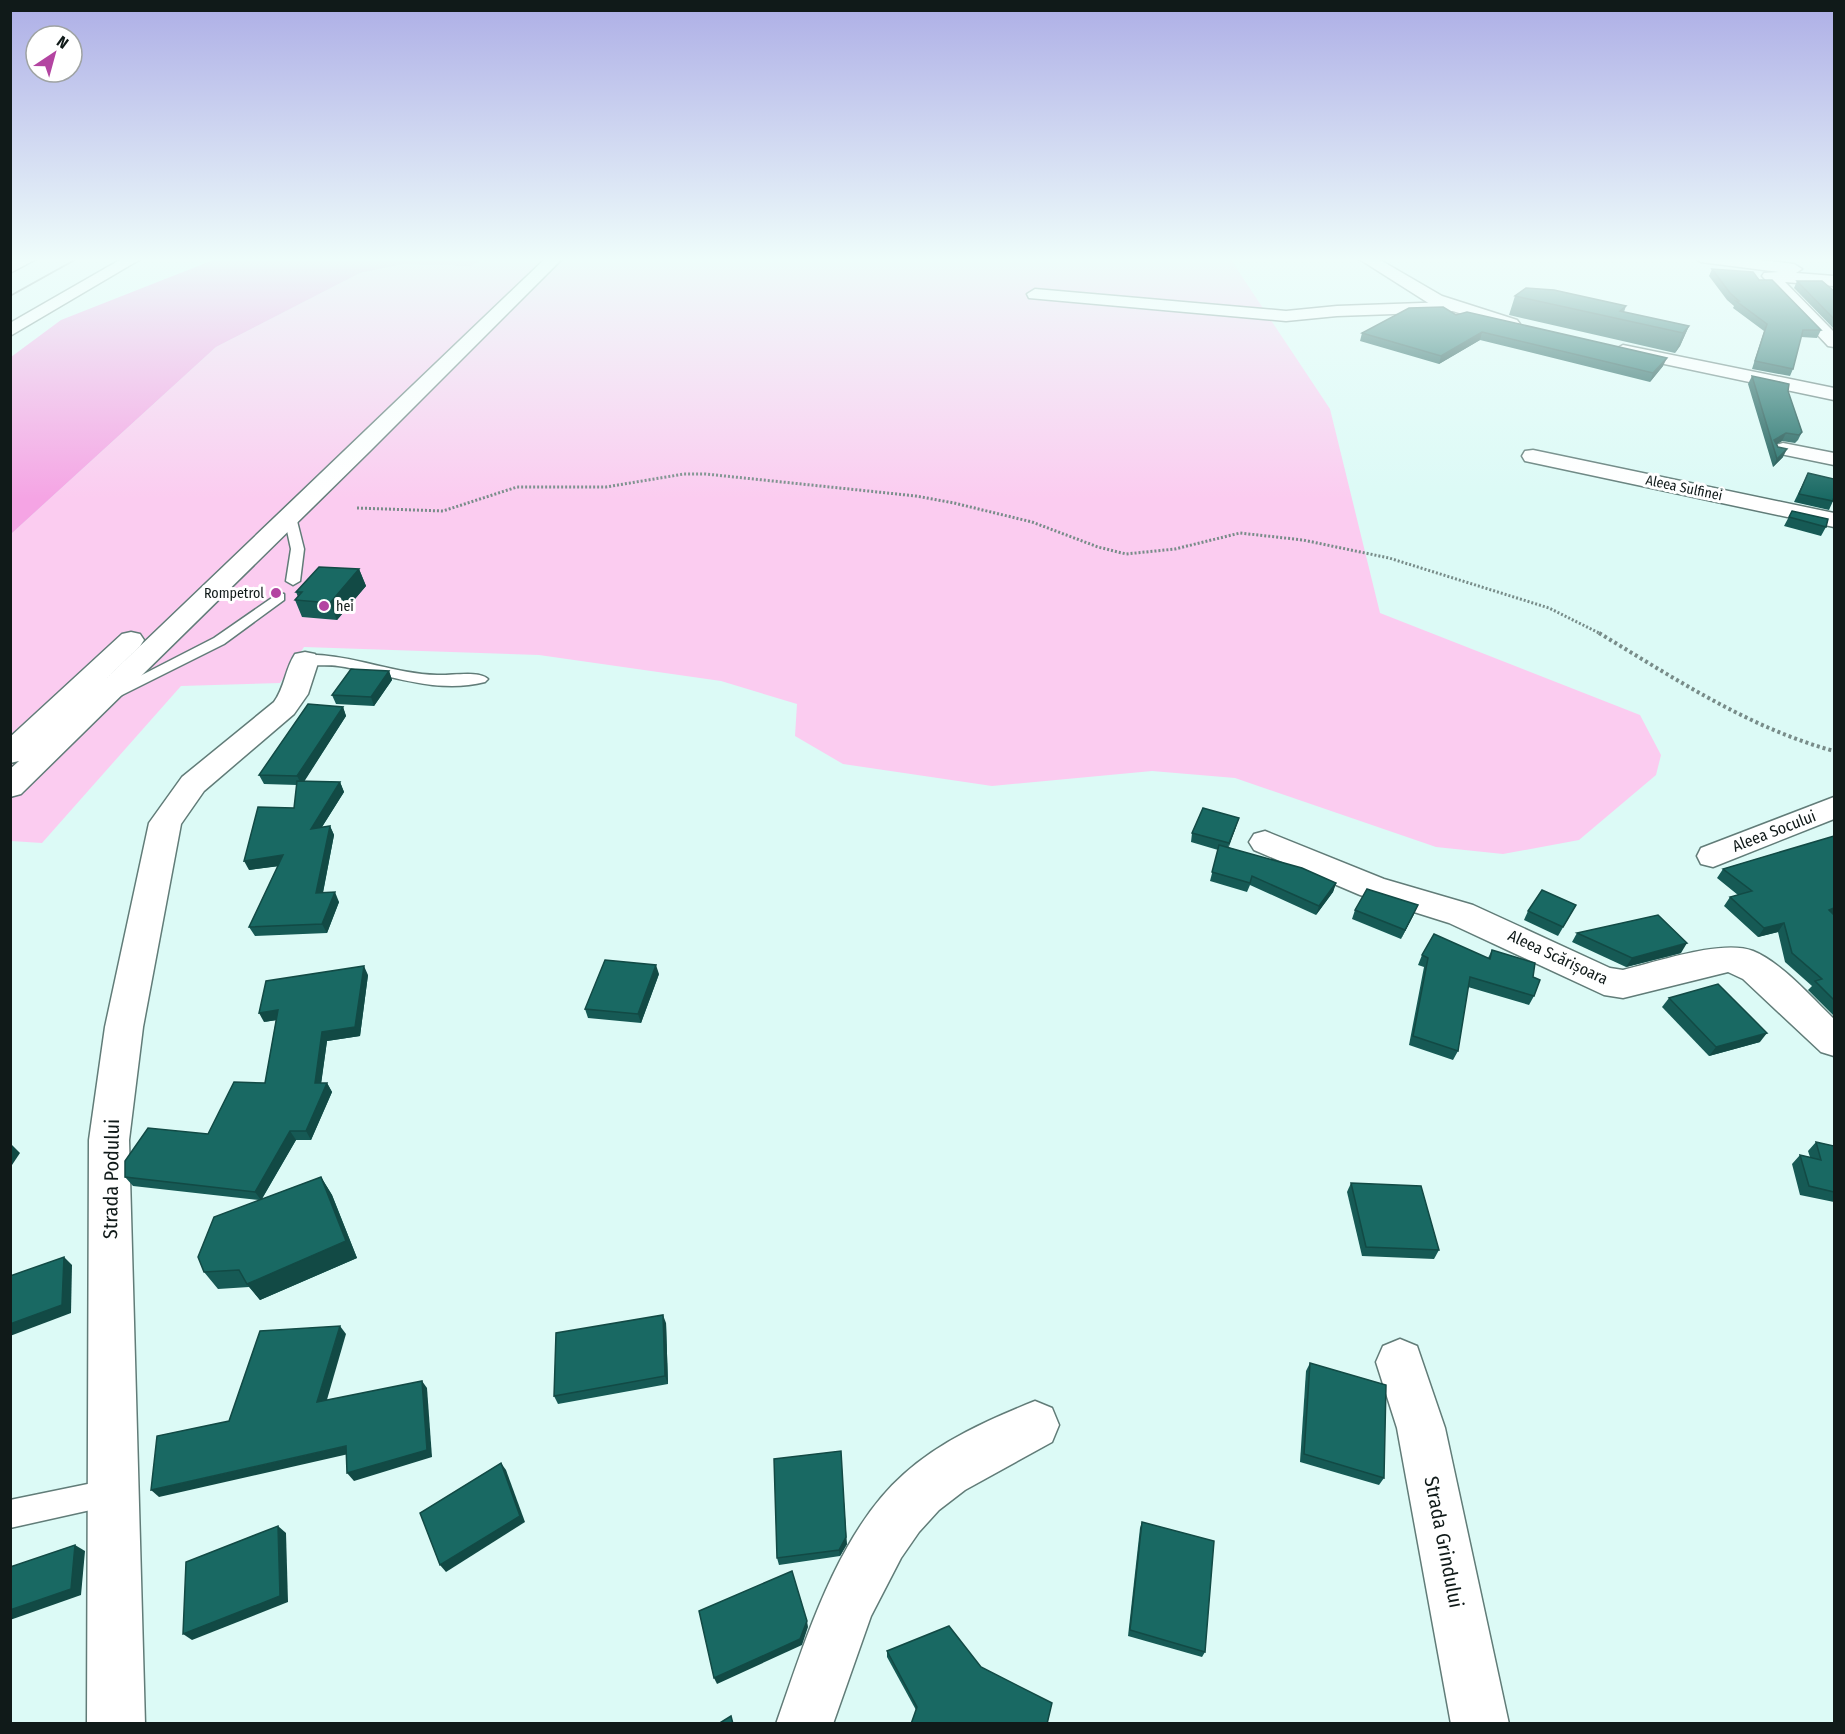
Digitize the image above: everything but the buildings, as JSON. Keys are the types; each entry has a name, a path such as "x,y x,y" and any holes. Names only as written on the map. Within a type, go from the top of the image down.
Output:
{"main road":[{"path":"10,754 328,458 453,338"},
{"path":"10,787 473,338"},
{"path":"1604,346 1834,394"},
{"path":"1783,449 1834,459"},
{"name":"Aleea Sulfinei","path":"1533,456 1834,520"},
{"name":"Strada Podului","path":"116,1724 109,1140 124,1027 165,823 193,784 284,708 294,694 305,660"},
{"name":"Aleea Socului","path":"1713,856 1834,807"},
{"name":"Aleea Scărișoara","path":"1265,842 1372,887 1461,914 1604,981 1623,984 1728,959 1742,961 1756,969 1834,1041"},
{"name":"Strada Grindului","path":"1400,1362 1421,1428 1480,1724"},
{"path":"804,1724 828,1656 861,1579 891,1530 920,1493 951,1469 1035,1425"}],"lane":[{"path":"290,517 296,533 298,564 293,581"},
{"path":"102,699 176,667 224,640 257,618 279,597"},
{"path":"305,660 320,658 409,677 454,681 480,679"},
{"path":"10,1514 112,1493"}],"path":[{"path":"357,508 443,511 517,487 606,487 684,474 706,474 916,496 954,503 1032,522 1098,547 1126,554 1175,549 1215,537 1240,533 1275,535 1389,558 1549,608 1587,626 1703,695 1771,730 1800,742 1834,751"}],"shaded area":[{"path":"37,338 234,338 216,347 11,534 11,357"},
{"path":"234,338 1283,338 1330,409 1380,613 1640,715 1661,755 1656,775 1579,840 1503,854 1436,847 1235,778 1152,771 992,786 843,764 795,736 797,704 721,681 539,655 304,647 280,683 181,686 42,843 11,841 11,534 216,347"}],"place":[{"name":"Rompetrol","path":"276,593"},
{"name":"hei","path":"324,606"}]}
